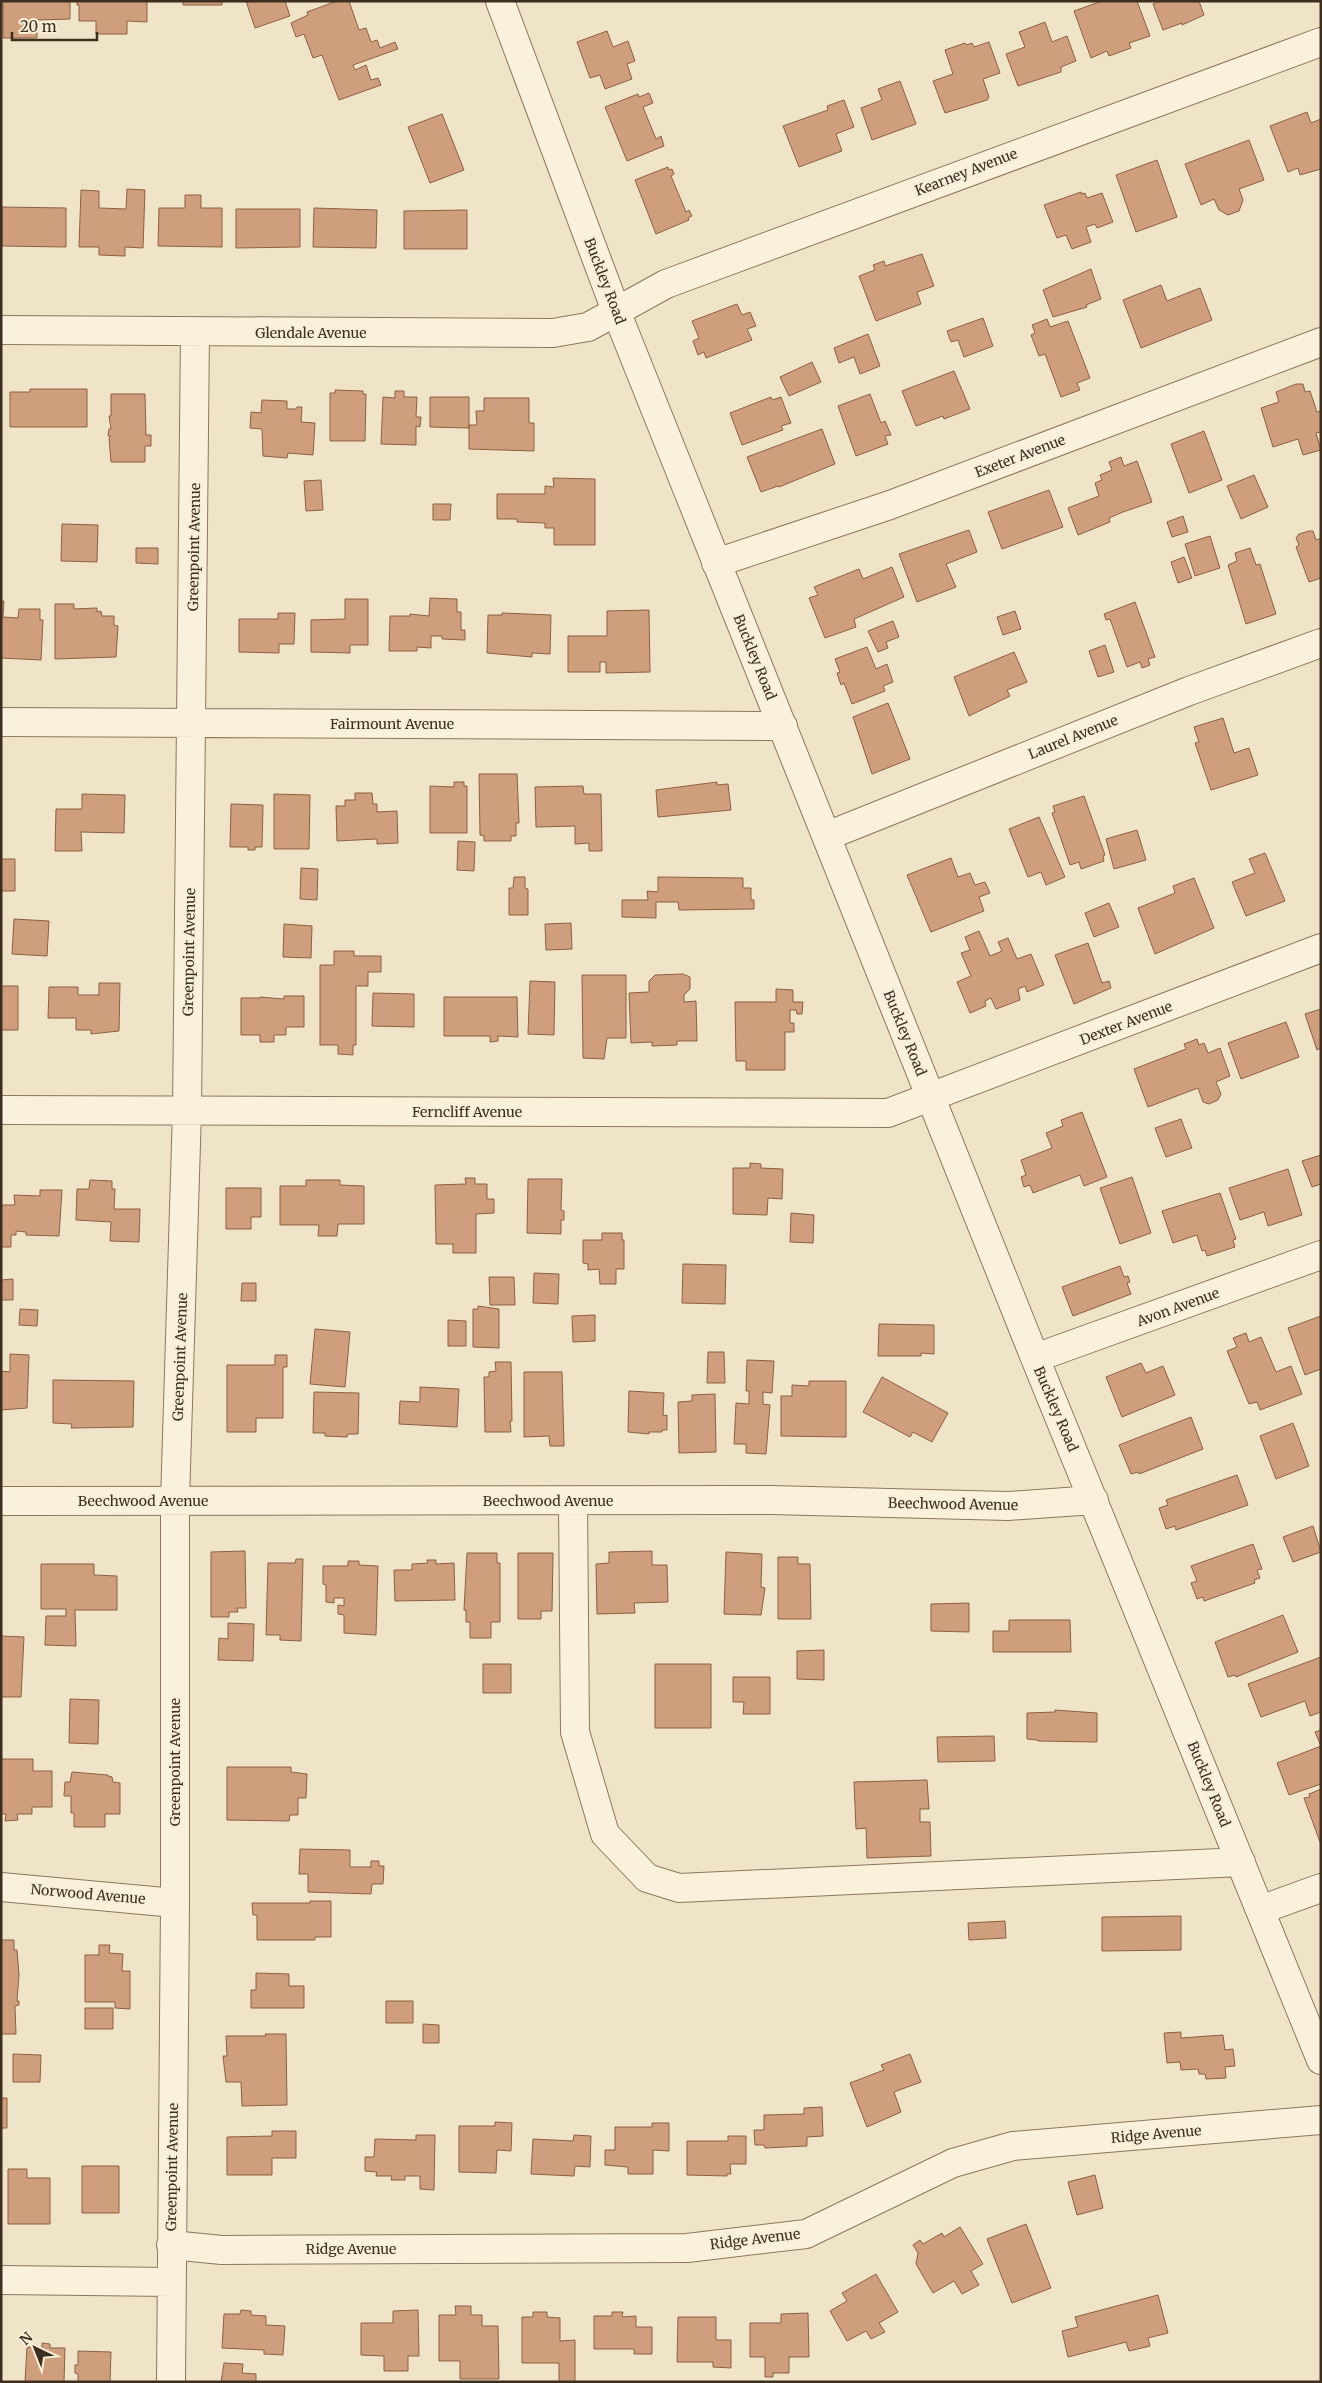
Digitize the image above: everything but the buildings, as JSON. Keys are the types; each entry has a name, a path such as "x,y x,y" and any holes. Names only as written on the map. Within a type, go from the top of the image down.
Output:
{"street":[{"name":"Buckley Road","path":"500,1 616,311 716,563 1035,1358 1321,2060"},
{"name":"Kearney Avenue","path":"616,311 666,284 844,220 1006,157 1168,100 1321,42"},
{"name":"Glendale Avenue","path":"1,330 552,333 588,327 616,311"},
{"name":"Greenpoint Avenue","path":"171,2382 176,1902 175,1501 187,1111 196,332"},
{"name":"Exeter Avenue","path":"716,563 890,505 1321,342"},
{"name":"Laurel Avenue","path":"827,836 1189,691 1321,643"},
{"name":"Fairmount Avenue","path":"1,722 783,726"},
{"name":"Dexter Avenue","path":"931,1098 1321,948"},
{"name":"Ferncliff Avenue","path":"1,1110 888,1113 931,1098"},
{"name":"Avon Avenue","path":"1035,1358 1321,1255"},
{"path":"573,1500 575,1732 605,1834 647,1878 679,1888 1241,1862"},
{"name":"Beechwood Avenue","path":"1,1501 771,1500 1008,1506 1094,1500"},
{"name":"Norwood Avenue","path":"1,1887 176,1902"},
{"path":"1260,1910 1321,1888"},
{"name":"Ridge Avenue","path":"171,2245 222,2250 687,2248 806,2234 953,2163 1013,2146 1321,2120"},
{"path":"1,2280 171,2282"}]}
